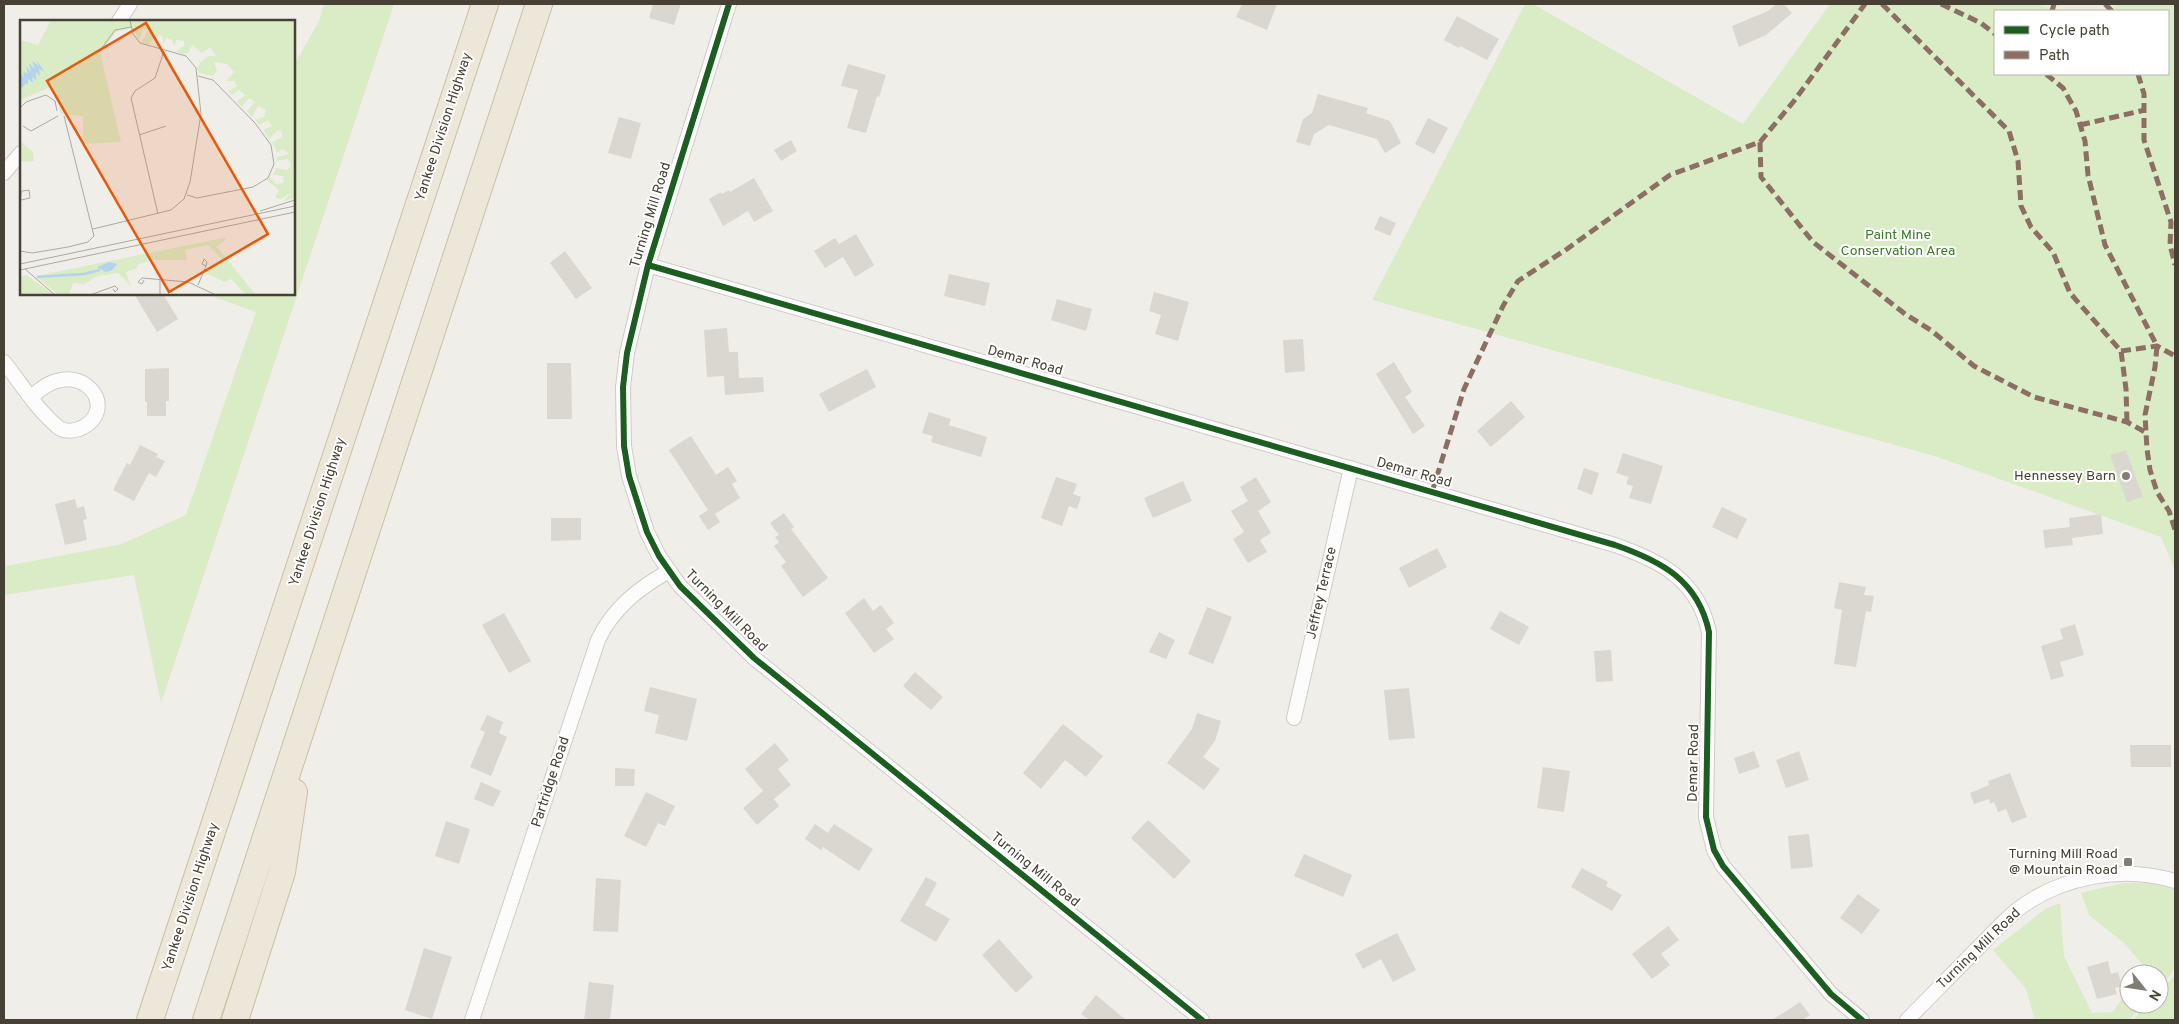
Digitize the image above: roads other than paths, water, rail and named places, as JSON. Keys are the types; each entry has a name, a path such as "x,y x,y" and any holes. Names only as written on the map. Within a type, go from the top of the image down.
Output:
{"highway":[{"name":"Yankee Division Highway","path":"150,1020 484,4"},
{"path":"206,1020 540,4"},
{"path":"234,1020 282,872 304,720"}],"street":[{"path":"120,20 130,4"},
{"name":"Turning Mill Road","path":"729,4 648,264 627,353 623,387 624,446 629,476 647,532 669,571 680,586 754,658 1202,1020"},
{"path":"4,173 20,154"},
{"name":"Demar Road","path":"648,264 1615,545 1655,561 1683,580 1701,607 1709,632 1706,817 1714,850 1723,866 1831,994 1862,1020"},
{"path":"4,362 31,398 59,428 73,431 86,426 97,414 98,402 91,390 84,382 71,378 60,379 31,398"},
{"name":"Jeffrey Terrace","path":"1294,718 1351,468"},
{"name":"Partridge Road","path":"472,1020 598,640 608,622 628,599 645,584 669,571"},
{"name":"Turning Mill Road","path":"1907,1020 2016,910 2033,899 2084,879 2125,873 2154,875 2175,881"}],"place":[{"name":"Hennessey Barn","path":"2126,476"},
{"name":"Turning Mill Road @ Mountain Road","path":"2128,862"}],"park label":[{"name":"Paint Mine Conservation Area","path":"1898,244"}]}
